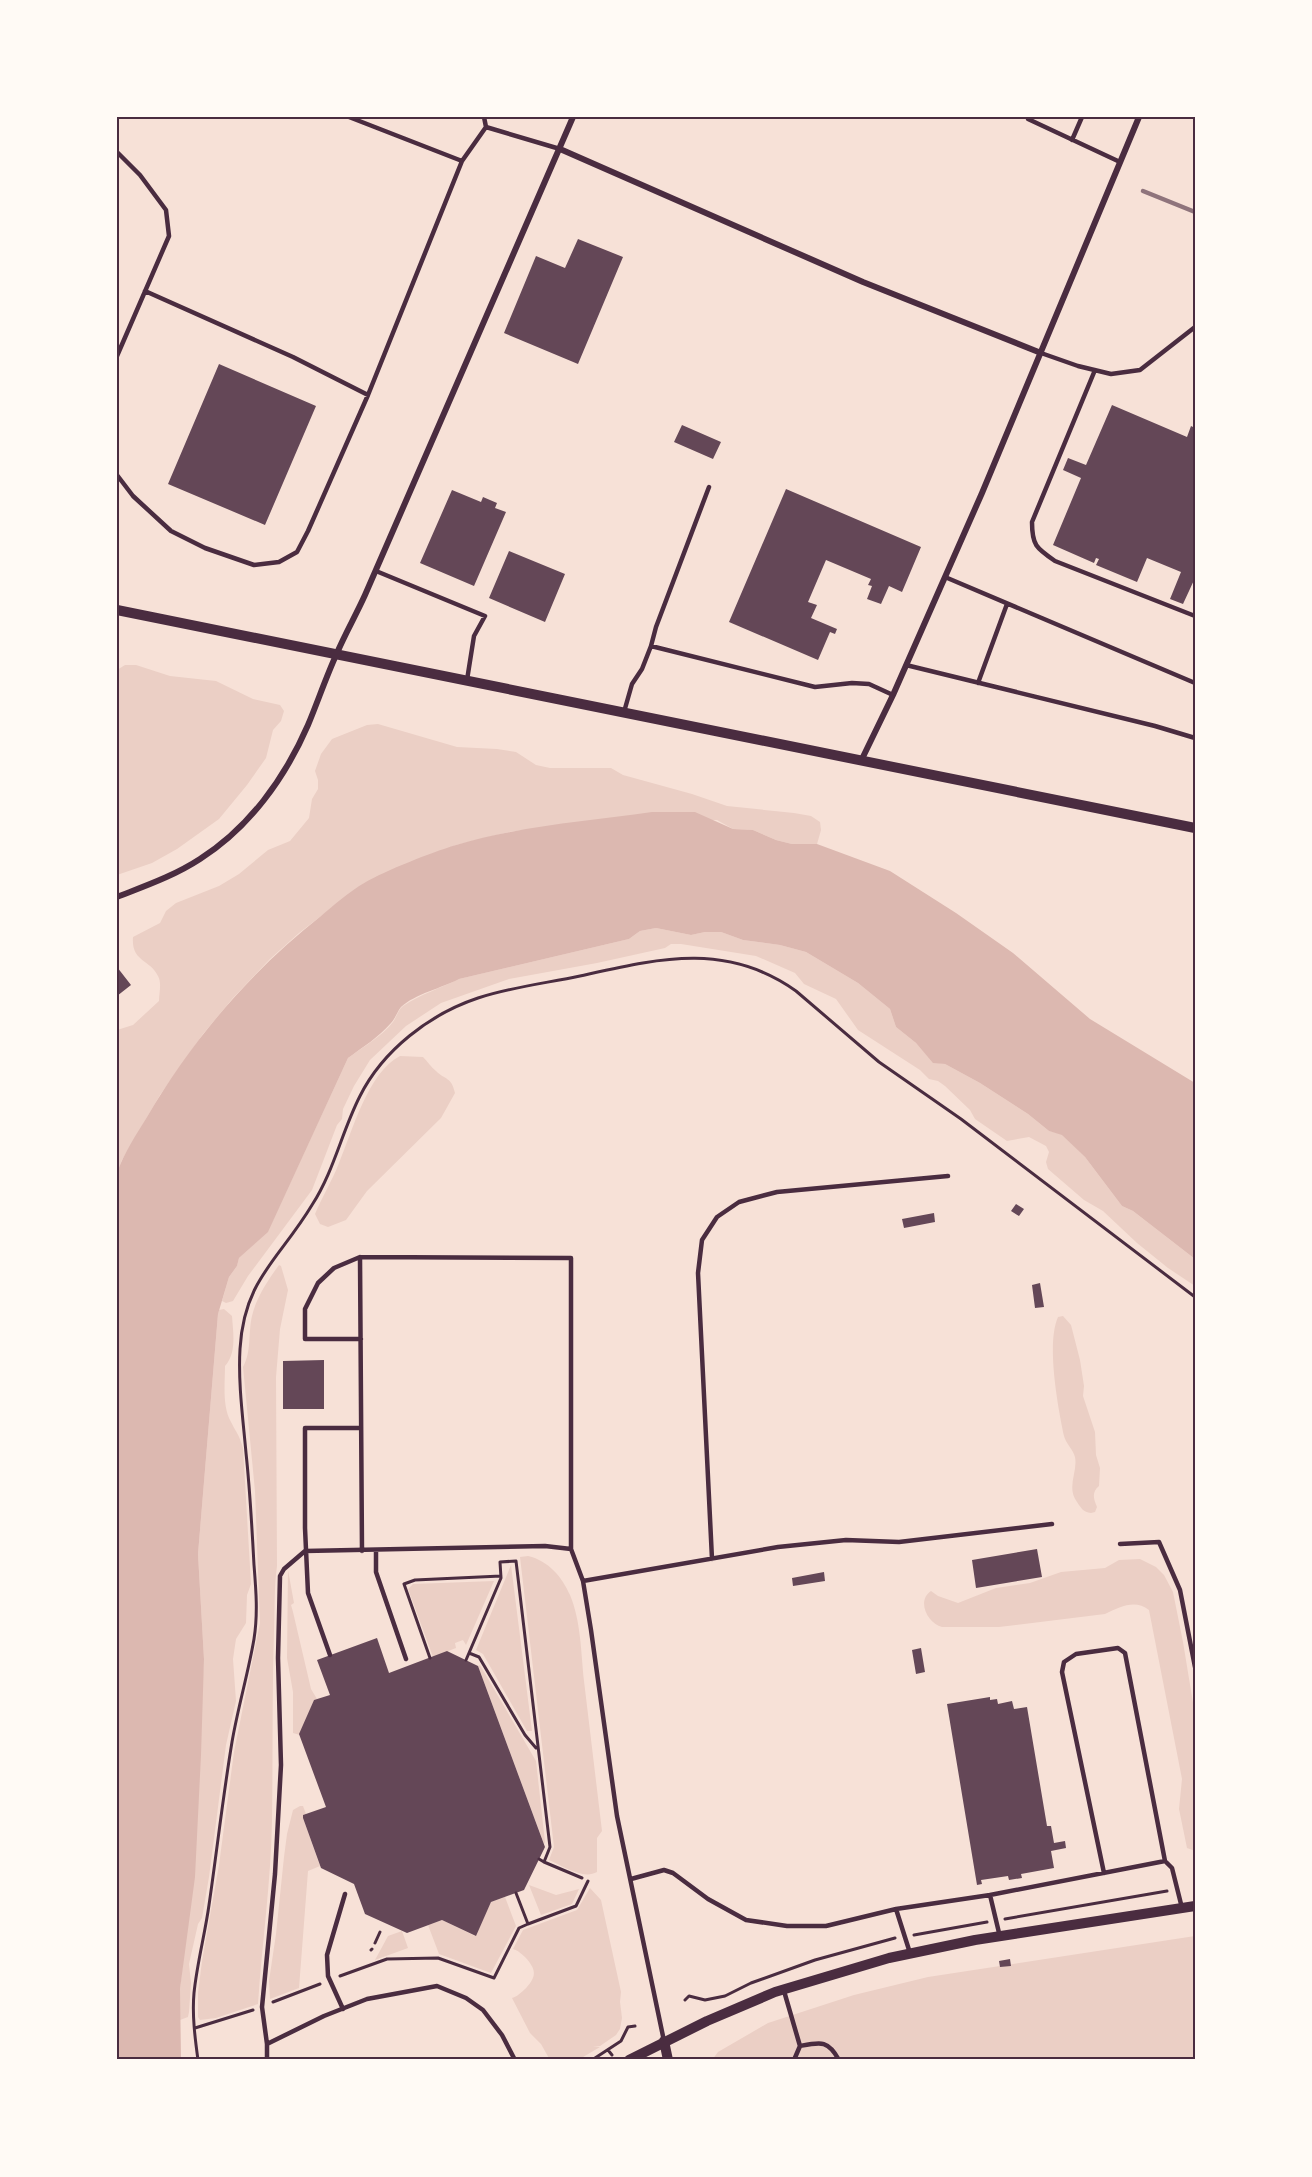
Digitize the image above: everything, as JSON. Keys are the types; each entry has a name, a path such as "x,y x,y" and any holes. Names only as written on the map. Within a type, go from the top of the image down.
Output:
{"street":[{"path":"117,897 179,871 201,859 228,838 265,798 293,755 307,727 336,653 376,571 573,117"},
{"path":"861,761 945,577 1139,117"},
{"path":"560,148 863,282 1041,353"},
{"path":"117,610 1195,828"},
{"path":"629,2060 720,2014 830,1974 910,1953 1195,1906"},
{"path":"664,2041 668,2060"}],"lane":[{"path":"349,117 462,161"},
{"path":"117,475 133,496 171,531 205,548 254,565 279,562 297,552 368,395 462,161 486,127 484,117"},
{"path":"1028,117 1120,162"},
{"path":"1072,140 1082,117"},
{"path":"486,127 560,148"},
{"path":"117,153 140,175 166,210 169,236 117,356"},
{"path":"145,291 293,357 368,395"},
{"path":"1041,353 1111,374 1140,370 1195,327"},
{"path":"1095,370 1032,522 1032,539 1041,551 1055,561 1195,616"},
{"path":"624,712 632,684 642,669 651,646 708,487"},
{"path":"376,571 485,616 474,636 467,680"},
{"path":"945,577 1195,683"},
{"path":"978,683 1007,604"},
{"path":"651,646 815,687 852,683 869,684 893,694"},
{"path":"906,665 1155,726 1195,738"},
{"path":"712,1559 698,1273 702,1240 717,1217 739,1202 777,1192 948,1176"},
{"path":"361,1339 305,1339 305,1309 318,1283 334,1268 360,1257 571,1258 572,1549 583,1581 617,1816 664,2041"},
{"path":"360,1257 362,1551"},
{"path":"330,1655 308,1593 305,1551 305,1428 361,1428"},
{"path":"583,1581 778,1547 846,1540 899,1542 1052,1524"},
{"path":"1120,1544 1159,1542 1180,1590 1195,1667"},
{"path":"267,2060 262,2007 275,1874 281,1765 278,1658 280,1576 284,1569 305,1551 545,1546 572,1549"},
{"path":"376,1550 376,1572 406,1659"},
{"path":"1104,1873 1062,1672 1064,1662 1076,1654 1118,1648 1125,1653 1165,1862 1172,1868 1182,1908"},
{"path":"631,1879 664,1870 673,1873 708,1899 746,1920 787,1926 826,1926 896,1909 990,1895 1165,1862"},
{"path":"343,2008 328,1976 327,1955 345,1894"},
{"path":"990,1895 1000,1937"},
{"path":"896,1909 910,1953"},
{"path":"267,2044 367,1999 437,1986 466,1998 483,2010 502,2035 515,2060"},
{"path":"783,1990 800,2046 794,2060"},
{"path":"800,2046 820,2042 832,2048 839,2060"}],"path":[{"path":"198,2060 194,1997 199,1958 207,1920 232,1742 254,1639 256,1609 250,1490 240,1376 243,1316 252,1291 262,1273 297,1228 322,1188 365,1086 380,1065 416,1031 444,1013 474,999 661,959 698,957 726,960 754,967 784,982 879,1062 961,1119 1195,1297"},
{"path":"466,1660 501,1576 500,1562 516,1561 550,1847 544,1862"},
{"path":"430,1658 404,1584 415,1580 501,1576"},
{"path":"469,1653 479,1657 525,1735 538,1750"},
{"path":"539,1859 582,1878"},
{"path":"387,1959 438,1958 494,1978 519,1928 576,1906 588,1881"},
{"path":"516,1893 528,1924"},
{"path":"375,1943 380,1932"},
{"path":"685,2000 689,1996"},
{"path":"195,2028 262,2007"},
{"path":"592,2060 621,2041 628,2027 635,2026"},
{"path":"608,2050 612,2055"}],"shaded area":[{"path":"125,665 136,665 170,676 216,681 253,699 280,705 284,711 281,721 273,730 266,758 219,819 177,849 152,863 117,875 117,670"},
{"path":"378,724 457,747 516,752 536,765 550,768 611,768 623,775 727,806 811,816 820,822 821,830 817,844 792,844 753,830 733,829 717,820 598,820 509,832 456,845 364,883 299,933 270,959 233,998 203,1034 160,1095 122,1160 117,1173 117,1030 133,1025 159,1001 160,988 155,970 135,951 133,937 160,923 166,911 176,903 219,886 239,874 268,850 290,841 309,818 312,799 318,789 315,771 321,754 332,739 367,725"},
{"path":"652,812 695,812 733,829 753,830 792,844 817,844 890,871 1013,953 1090,1019 1195,1083 1195,1259 1133,1211 1122,1206 1085,1157 1062,1135 1049,1131 1028,1114 980,1083 945,1064 933,1063 916,1043 896,1027 890,1009 858,983 806,952 780,945 743,940 721,932 691,935 656,928 640,931 629,939 459,979 407,1002 381,1033 348,1058 268,1232 239,1258 237,1266 229,1277 218,1314 198,1554 204,1659 201,1755 195,1877 180,1989 181,2060 117,2060 117,1173 120,1166 130,1144 183,1061 225,1008 247,983 295,937 364,883 422,857 480,838"},
{"path":"656,928 691,935 721,932 743,940 780,945 806,952 858,983 890,1009 896,1027 916,1043 933,1062 945,1064 980,1083 1028,1114 1049,1131 1062,1134 1085,1157 1122,1206 1133,1211 1195,1259 1195,1286 1168,1268 1103,1211 1084,1200 1048,1169 1046,1162 1049,1152 1046,1146 1029,1137 1007,1141 975,1119 970,1110 945,1086 929,1079 920,1070 858,1030 836,999 804,984 795,973 756,956 671,944 665,948 597,963 509,979 441,1003 406,1026 370,1060 354,1086 312,1190 248,1276 233,1301 226,1303 222,1301 229,1277 237,1266 239,1258 268,1231 348,1058 383,1032 393,1022 403,1006 459,979 629,939 640,931"},
{"path":"400,1056 423,1057 450,1081 455,1093 441,1118 367,1191 346,1220 328,1227 320,1224 315,1214 336,1170 362,1104 379,1075"},
{"path":"279,1265 288,1290 280,1329 276,1377 277,1566 273,1654 272,1821 258,2004 216,2018 200,2020 198,1993 202,1961 219,1865 234,1752 260,1623 255,1491 243,1367 248,1355 251,1322 256,1303"},
{"path":"224,1309 232,1316 233,1335 233,1349 225,1366 225,1402 228,1416 243,1448 251,1584 247,1595 246,1623 236,1639 233,1659 236,1701 226,1745 202,1918 198,1924 189,1964 191,1983 189,2012 188,2017 180,2020 180,1989 204,1659 198,1554 218,1314 219,1310"},
{"path":"1063,1316 1071,1325 1080,1360 1084,1386 1083,1396 1095,1432 1096,1455 1100,1468 1099,1486 1094,1495 1097,1507 1095,1512 1091,1513 1082,1509 1072,1491 1075,1457 1064,1436 1056,1393 1053,1343 1058,1317"},
{"path":"520,1557 536,1558 559,1576 570,1595 576,1615 602,1831 597,1838 597,1872 591,1874 573,1871 549,1860 554,1847"},
{"path":"1140,1559 1156,1567 1164,1575 1173,1592 1183,1642 1195,1715 1195,1851 1187,1848 1179,1809 1182,1779 1149,1610 1133,1605 1105,1614 999,1627 942,1627 932,1622 924,1606 924,1600 931,1591 958,1603 996,1588 1030,1583 1061,1572 1105,1568 1119,1560"},
{"path":"511,1565 532,1731 527,1731 483,1654 476,1650"},
{"path":"288,1570 294,1603 291,1605 311,1689 317,1699 314,1700 300,1735 293,1733 293,1692 287,1658"},
{"path":"494,1581 466,1645 463,1640 455,1643 456,1648 433,1657 408,1589 413,1584"},
{"path":"480,1665 536,1761 544,1844 478,1666"},
{"path":"303,1806 306,1814 303,1818 320,1866 308,1871 299,1988 270,1999 269,1981 287,1834 293,1810"},
{"path":"529,1885 556,1895 579,1889 572,1904 541,1915"},
{"path":"590,1888 601,1900 621,1992 620,2029 616,2035 600,2046 593,2047 600,2047 578,2060 550,2060 541,2044 530,2033 512,1998 528,1985 534,1974 525,1957 513,1949 523,1930 577,1910"},
{"path":"505,1897 516,1926 491,1973 439,1954 428,1925 442,1920 475,1936 491,1902"},
{"path":"402,1931 408,1948 375,1960 388,1936"},
{"path":"1195,1936 1195,2060 712,2060 718,2052 768,2023 854,1995 928,1977"}],"building":[{"path":"578,239 623,257 578,364 504,333 536,256 565,268"},
{"path":"219,364 316,406 265,525 168,484"},
{"path":"1112,405 1187,437 1191,426 1195,428 1195,578 1183,604 1170,599 1181,572 1147,558 1137,582 1096,565 1099,559 1096,558 1094,563 1053,545 1081,478 1063,470 1068,458 1086,465"},
{"path":"682,425 721,442 713,459 674,442"},
{"path":"786,489 921,547 902,592 889,586 881,604 867,599 872,586 868,585 871,579 826,560 808,602 817,605 811,618 837,629 835,634 830,632 818,660 729,622"},
{"path":"452,490 481,502 483,497 497,503 495,508 506,512 474,586 420,563"},
{"path":"509,551 565,574 545,622 489,598"},
{"path":"117,967 131,985 117,996"},
{"path":"1016,1204 1024,1209 1019,1216 1011,1211"},
{"path":"934,1213 935,1222 904,1228 902,1219"},
{"path":"1040,1283 1044,1307 1035,1308 1032,1285"},
{"path":"324,1360 324,1409 283,1409 283,1361"},
{"path":"1037,1549 1042,1577 976,1588 972,1560"},
{"path":"824,1572 825,1581 793,1586 792,1578"},
{"path":"377,1638 389,1673 447,1651 478,1666 545,1847 524,1890 491,1902 476,1936 442,1920 407,1933 365,1914 354,1884 321,1868 303,1818 303,1815 326,1807 299,1734 314,1700 330,1695 317,1660"},
{"path":"921,1648 925,1672 916,1674 912,1650"},
{"path":"990,1697 990,1700 997,1699 998,1704 1012,1701 1014,1709 1027,1707 1047,1826 1051,1826 1054,1843 1065,1841 1066,1848 1051,1851 1054,1868 1021,1874 1022,1878 1009,1880 1008,1876 981,1880 982,1884 977,1885 947,1704"},
{"path":"1010,1959 1011,1966 1000,1967 999,1961"}],"railway":[{"path":"1143,191 1195,212"}]}
